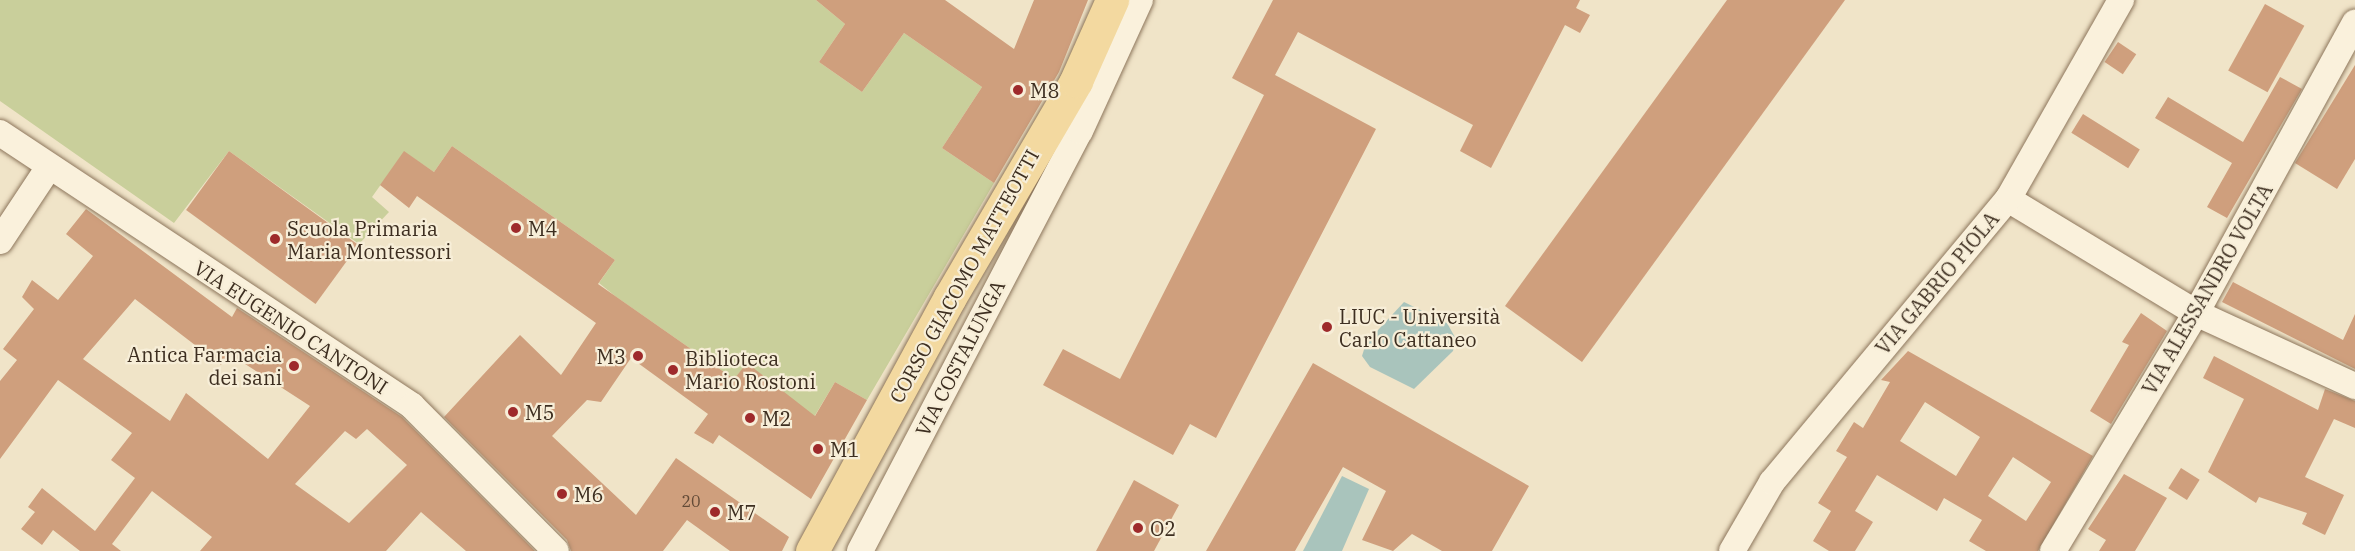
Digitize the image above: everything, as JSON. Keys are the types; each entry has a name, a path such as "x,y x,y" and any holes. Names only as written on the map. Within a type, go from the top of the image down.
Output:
{"main road":[{"name":"CORSO GIACOMO MATTEOTTI","path":"812,551 950,297 1076,81 1112,0"}],"street":[{"name":"VIA COSTALUNGA","path":"860,551 1099,93 1140,0"},
{"name":"VIA GABRIO PIOLA","path":"1732,551 1772,482 2008,200 2121,0"},
{"name":"VIA ALESSANDRO VOLTA","path":"2053,551 2196,313 2355,23"},
{"name":"VIA COSTALUNGA","path":"1060,165 1076,81"},
{"name":"VIA EUGENIO CANTONI","path":"0,134 412,406 556,551"},
{"path":"0,241 49,167"},
{"path":"2008,200 2196,313 2355,386"}],"green space":[{"path":"0,0 816,0 845,24 819,62 862,92 904,33 982,87 942,148 994,183 867,400 835,382 814,417 747,364 734,379 615,296 599,283 615,260 452,146 434,172 404,152 372,197 389,212 359,244 229,151 174,223 0,101"}],"water":[{"path":"1404,302 1447,323 1456,339 1453,351 1414,389 1370,367 1362,356 1366,343"},
{"path":"1342,476 1369,489 1342,551 1303,551"}],"building":[{"name":"M8","path":"816,0 945,0 1014,49 1034,0 1088,0 1059,72 994,183 942,148 982,87 904,33 862,92 819,62 845,24"},
{"path":"1273,0 1580,0 1576,8 1590,15 1580,33 1565,25 1491,168 1460,151 1473,125 1298,32 1275,75 1376,129 1216,438 1190,424 1173,455 1043,385 1063,349 1120,379 1264,95 1232,78"},
{"path":"1727,0 1845,0 1582,362 1505,306"},
{"path":"2265,4 2304,26 2268,92 2228,70"},
{"path":"2118,42 2136,54 2123,74 2105,62"},
{"path":"2355,65 2355,159 2337,189 2295,163"},
{"path":"2280,77 2302,89 2227,218 2207,207 2232,163 2155,118 2168,97 2243,142"},
{"path":"2083,114 2140,150 2128,168 2071,133"},
{"path":"452,146 615,260 598,284 734,379 747,363 815,416 835,382 867,400 811,499 719,435 713,444 694,433 708,414 631,358 601,402 587,400 552,436 636,515 676,458 789,537 782,551 730,551 687,520 663,551 571,551 567,540 444,417 520,335 561,375 596,323 417,196 409,208 380,185 404,151 434,172"},
{"name":"Scuola Primaria Maria Montessori","path":"229,151 358,245 316,304 186,210"},
{"path":"86,209 232,317 237,308 402,417 535,551 466,551 421,512 386,551 200,551 212,537 152,491 112,544 121,551 80,551 53,530 42,545 21,529 35,512 28,507 42,488 95,531 135,478 111,460 132,433 58,380 0,459 0,381 17,360 3,349 34,309 22,297 32,280 58,300 93,256 66,234","holes":["135,299 221,365 228,353 310,406 268,459 186,393 170,421 83,359","367,429 407,465 349,523 295,484 345,431 356,439"]},
{"path":"2233,282 2343,340 2355,314 2355,369 2222,302"},
{"path":"2141,313 2167,331 2111,424 2090,411 2129,345 2122,342"},
{"path":"1908,351 2093,456 2038,551 1986,551 1969,541 1982,520 1944,498 1937,511 1877,475 1855,511 1873,522 1855,551 1829,551 1813,541 1831,511 1818,503 1847,457 1836,451 1854,422 1863,428 1890,382 1881,380","holes":["1925,402 1980,437 1956,476 1900,441","2013,457 2051,482 2026,521 1988,496"]},
{"path":"2214,356 2318,410 2325,389 2355,401 2355,428 2334,419 2305,477 2344,495 2325,535 2302,524 2307,513 2259,497 2256,503 2208,472 2244,399 2203,378"},
{"path":"1313,363 1529,486 1492,551 1442,551 1412,534 1393,551 1362,540 1386,491 1343,467 1295,551 1206,551"},
{"path":"2181,468 2200,480 2187,500 2168,488"},
{"path":"2124,474 2167,498 2135,551 2099,551 2106,540 2088,529"},
{"name":"O2","path":"1134,480 1179,505 1154,551 1096,551"}],"place":[{"name":"M8","path":"1018,90"},
{"name":"M4","path":"516,228"},
{"name":"Scuola Primaria Maria Montessori","path":"275,239"},
{"name":"LIUC - Università Carlo Cattaneo","path":"1327,327"},
{"name":"M3","path":"638,356"},
{"name":"Antica Farmacia dei sani","path":"294,366"},
{"name":"Biblioteca Mario Rostoni","path":"673,370"},
{"name":"M5","path":"513,412"},
{"name":"M2","path":"750,418"},
{"name":"M1","path":"818,449"},
{"name":"M6","path":"562,494"},
{"name":"M7","path":"715,512"},
{"name":"O2","path":"1138,528"}]}
